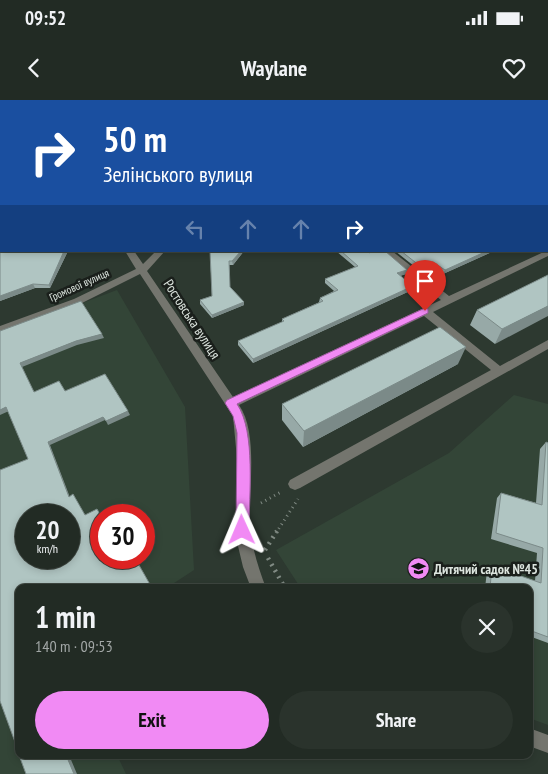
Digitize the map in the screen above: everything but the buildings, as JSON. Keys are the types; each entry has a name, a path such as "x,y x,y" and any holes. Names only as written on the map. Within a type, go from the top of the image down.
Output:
{"street":[{"name":"Ростовська вулиця","path":"130,252 143,269 239,415 243,433 243,545 257,584"},
{"name":"Громової вулиця","path":"0,330 78,301 143,269 160,252"},
{"path":"387,252 448,300"},
{"path":"230,403 548,253"},
{"path":"425,311 499,371"},
{"path":"299,489 548,344"},
{"path":"533,738 548,744"}],"path":[{"path":"242,514 299,489"},
{"path":"283,584 264,552 299,489"}],"shaded area":[{"path":"117,290 185,407 194,570 173,584 15,584 15,759 119,759 126,774 0,774 0,334"},
{"name":"Дитячий садок №45","path":"514,395 548,404 548,725 533,719 533,584 298,584 276,550 449,453"}],"place":[{"name":"Дитячий садок №45","path":"418,569"}],"route":[{"path":"242,530 243,433 239,415 230,403 425,311"}]}
